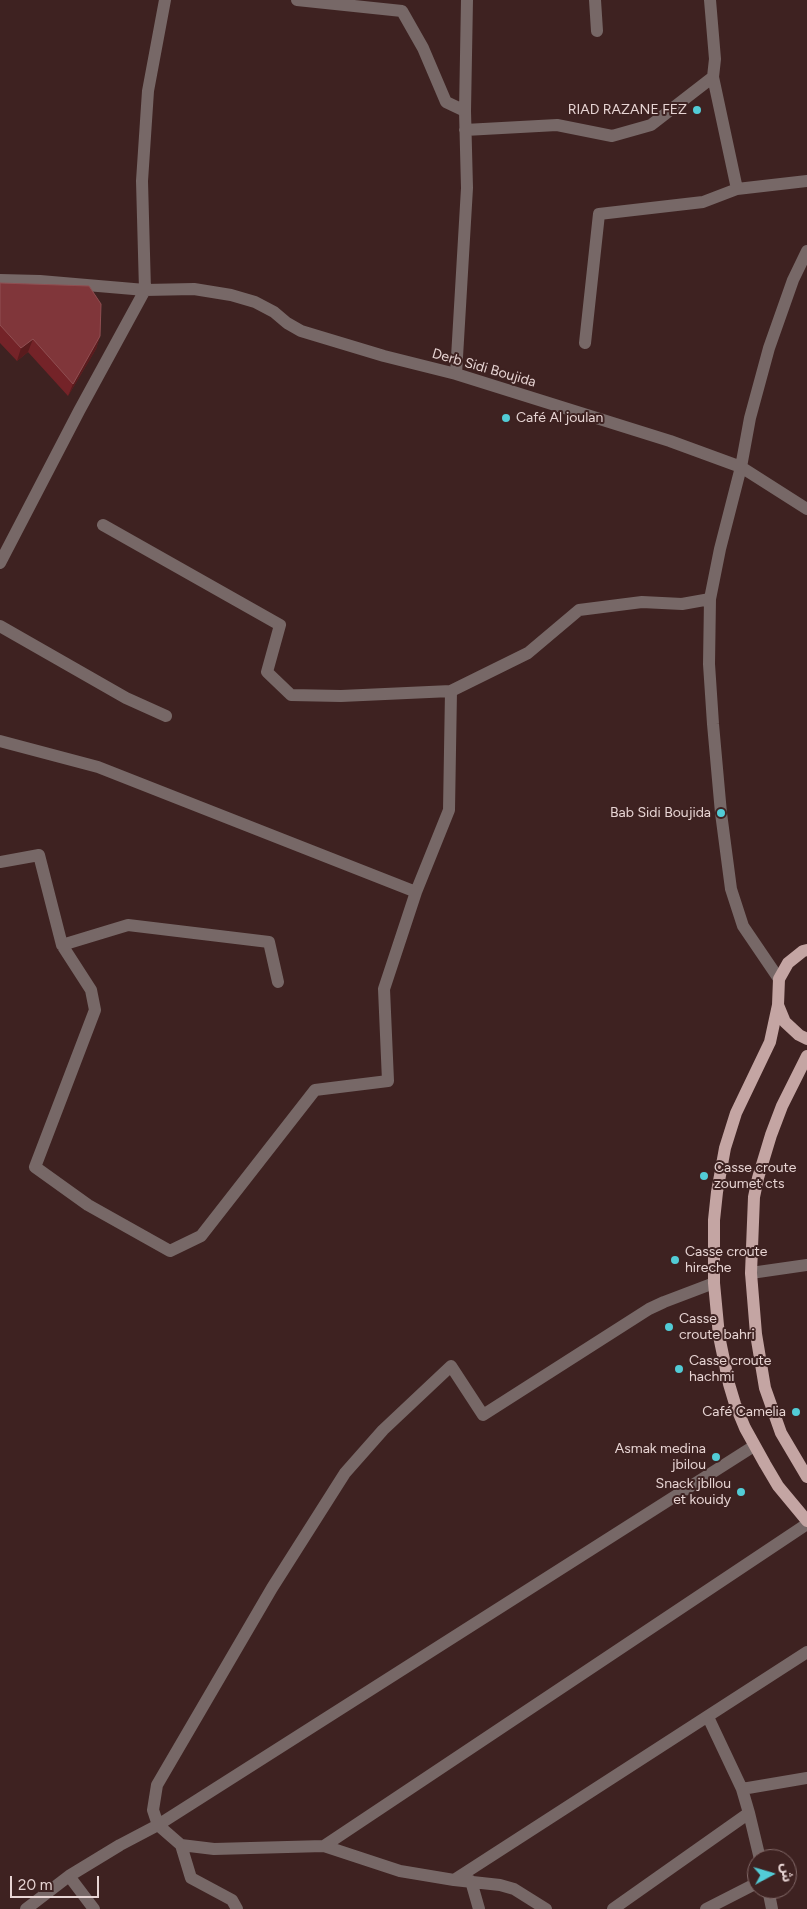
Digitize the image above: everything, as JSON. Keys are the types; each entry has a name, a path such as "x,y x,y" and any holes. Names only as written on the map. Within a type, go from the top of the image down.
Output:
{"main road":[{"path":"807,950 788,963 779,979 778,1005 770,1042 736,1113 724,1148 714,1220 714,1283 719,1336 735,1404 754,1446 778,1486 807,1522"},
{"path":"778,1005 785,1022 799,1035 807,1038"},
{"path":"807,1056 782,1106 758,1178 754,1197 752,1273 756,1334 765,1388 781,1433 807,1477"}],"street":[{"path":"0,563 144,290 142,181 148,91 165,0"},
{"path":"297,0 402,12 423,48 446,102 465,111"},
{"path":"456,374 467,188 465,111 467,0"},
{"path":"595,0 597,31"},
{"path":"710,0 715,59 713,77 737,189"},
{"path":"465,130 557,125 612,136 651,125 713,77"},
{"path":"584,343 599,214 703,202 737,189 807,181"},
{"path":"779,979 743,926 731,889 721,813 713,724 709,664 710,600 720,549 741,468 750,418 769,348 793,280 807,250"},
{"name":"Derb Sidi Boujida","path":"0,280 40,281 144,290 194,289 231,295 254,302 274,312 287,323 301,331 384,356 456,374 670,441 741,468 807,509"},
{"path":"104,525 280,624 267,672 291,695 341,696 451,691 528,653 579,610 642,602 682,604 710,600"},
{"path":"0,626 126,698 166,716"},
{"path":"0,862 39,855 62,945 91,990 95,1010 34,1167 88,1205 170,1251 201,1236 315,1090 388,1081 384,989 416,892 449,810 451,691"},
{"path":"0,741 98,768 228,817 416,892"},
{"path":"62,945 128,925 269,942 278,982"},
{"path":"752,1273 807,1265"},
{"path":"237,1909 232,1900 191,1878 181,1845 158,1825 153,1810 157,1786 272,1588 344,1473 384,1430 451,1366 483,1415 649,1309 714,1283"},
{"path":"26,1909 69,1876 120,1845 158,1825 754,1446"},
{"path":"324,1846 807,1522"},
{"path":"454,1880 807,1652"},
{"path":"708,1717 742,1790 750,1813 758,1849"},
{"path":"742,1790 807,1778"},
{"path":"613,1909 750,1813"},
{"path":"181,1845 214,1850 324,1846 400,1871 500,1885 514,1889 546,1909"},
{"path":"69,1876 94,1909"},
{"path":"471,1881 479,1909"},
{"path":"706,1909 747,1888"}],"building":[{"path":"0,283 89,286 101,304 100,336 73,384 33,339 21,348 0,325"}],"place":[{"name":"RIAD RAZANE FEZ","path":"697,110"},
{"name":"Café Al joulan","path":"506,418"},
{"name":"Bab Sidi Boujida","path":"721,813"},
{"name":"Casse croute zoumet cts","path":"704,1176"},
{"name":"Casse croute hireche","path":"675,1260"},
{"name":"Casse croute bahri","path":"669,1327"},
{"name":"Casse croute hachmi","path":"679,1369"},
{"name":"Café Camelia","path":"796,1412"},
{"name":"Asmak medina jbilou","path":"716,1457"},
{"name":"Snack jbllou et kouidy","path":"741,1492"}]}
